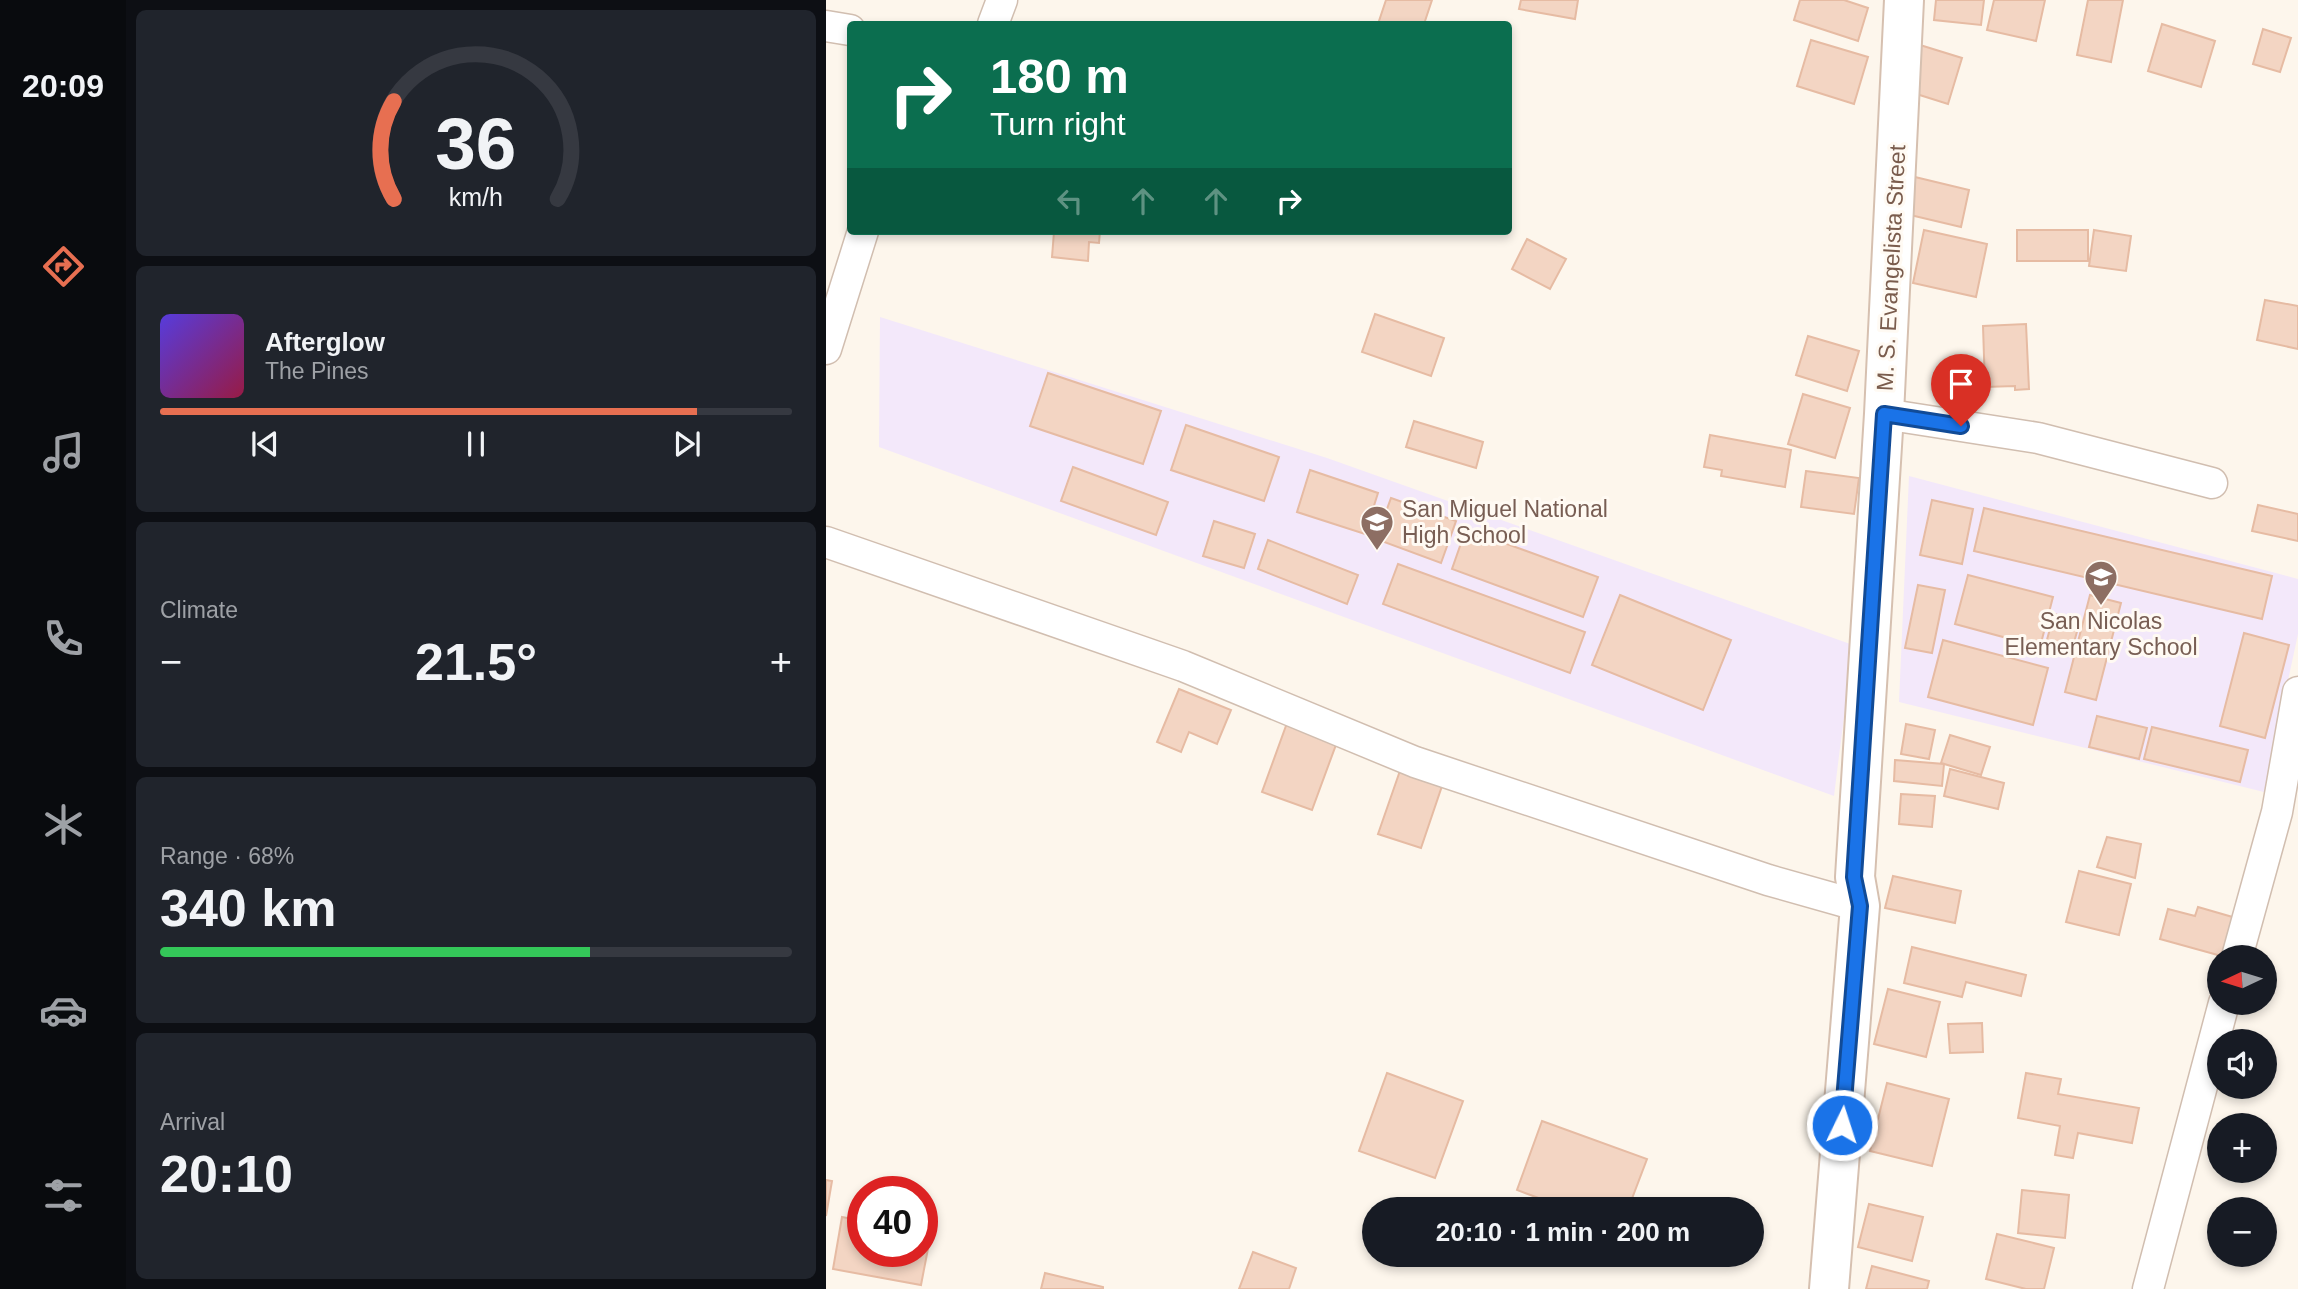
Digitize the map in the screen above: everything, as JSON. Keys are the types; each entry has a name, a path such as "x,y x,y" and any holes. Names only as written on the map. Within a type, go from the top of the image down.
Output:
{"street":[{"path":"994,21 1002,0"},
{"name":"M. S. Evangelista Street","path":"1829,1289 1860,906 1854,877 1884,414 1904,0"},
{"path":"826,26 847,30"},
{"path":"826,349 862,235"},
{"path":"1884,414 2038,438 2212,483"},
{"path":"826,541 1183,666 1415,762 1768,880 1860,906"},
{"path":"2240,945 2277,812 2291,779 2298,692"},
{"path":"2148,1289 2221,1015"}],"shaded area":[{"name":"San Miguel National High School","path":"880,317 1327,458 1853,645 1834,796 879,447"},
{"name":"San Nicolas Elementary School","path":"1909,476 2298,579 2298,634 2264,792 1899,702"}],"building":[{"path":"1386,0 1432,0 1425,21 1379,21"},
{"path":"1521,0 1578,0 1575,19 1519,9"},
{"path":"1800,0 1844,0 1868,8 1858,41 1794,20"},
{"path":"1936,0 1984,0 1981,25 1934,20"},
{"path":"1994,0 2045,0 2036,41 1987,30"},
{"path":"2088,0 2123,0 2111,62 2077,55"},
{"path":"2162,24 2215,41 2201,87 2148,71"},
{"path":"2263,29 2291,38 2280,72 2253,64"},
{"path":"1811,40 1868,57 1854,104 1797,86"},
{"path":"1920,45 1962,58 1948,104 1907,91"},
{"path":"1915,177 1969,190 1961,227 1906,214"},
{"path":"1924,230 1987,244 1976,297 1913,283"},
{"path":"2017,230 2088,230 2088,261 2017,261"},
{"path":"2094,230 2131,236 2126,271 2089,266"},
{"path":"1054,235 1100,235 1099,243 1089,242 1088,261 1052,257"},
{"path":"1527,239 1566,259 1550,289 1512,269"},
{"path":"2265,300 2298,306 2298,349 2257,340"},
{"path":"1375,314 1444,338 1431,376 1362,352"},
{"path":"2026,324 2029,389 2015,390 2015,386 1985,387 1983,326"},
{"path":"1808,336 1859,351 1847,391 1796,375"},
{"path":"1048,373 1161,411 1143,464 1030,426"},
{"path":"1803,394 1850,408 1835,458 1788,444"},
{"path":"1414,421 1483,442 1476,468 1406,447"},
{"path":"1186,425 1279,457 1264,501 1171,470"},
{"path":"1710,435 1791,450 1785,487 1721,476 1722,470 1704,467"},
{"path":"1073,467 1168,502 1156,535 1061,501"},
{"path":"1310,470 1378,493 1365,534 1297,512"},
{"path":"1806,471 1859,478 1854,514 1801,507"},
{"path":"1391,498 1456,521 1441,563 1376,539"},
{"path":"1932,500 1973,509 1962,564 1920,555"},
{"path":"2258,505 2298,514 2298,541 2252,531"},
{"path":"1984,508 2272,576 2262,619 1974,551"},
{"path":"1214,521 1255,534 1244,568 1203,556"},
{"path":"1466,529 1598,577 1583,617 1452,569"},
{"path":"1268,540 1358,575 1347,604 1258,569"},
{"path":"1398,564 1585,632 1570,673 1383,604"},
{"path":"1968,575 2053,597 2040,647 1955,624"},
{"path":"1918,585 1945,590 1932,653 1905,648"},
{"path":"1620,595 1731,640 1703,710 1592,665"},
{"path":"2090,595 2121,603 2096,700 2065,692"},
{"path":"2054,614 2080,621 2071,653 2045,647"},
{"path":"2244,633 2289,645 2265,738 2220,726"},
{"path":"1943,640 2048,668 2033,725 1928,697"},
{"path":"1179,689 1231,710 1217,744 1189,732 1181,752 1157,742"},
{"path":"2097,716 2147,728 2139,759 2089,747"},
{"path":"1287,723 1337,742 1312,810 1262,792"},
{"path":"1906,724 1935,730 1929,759 1901,754"},
{"path":"2152,727 2248,750 2240,782 2144,759"},
{"path":"1950,735 1990,747 1981,775 1941,763"},
{"path":"1895,760 1944,764 1942,786 1894,781"},
{"path":"1402,765 1444,780 1421,848 1378,834"},
{"path":"1950,769 2004,783 1998,809 1944,796"},
{"path":"1901,794 1935,796 1932,827 1899,824"},
{"path":"2107,837 2141,844 2135,878 2097,867"},
{"path":"2079,871 2131,884 2119,935 2066,922"},
{"path":"1893,876 1961,891 1955,923 1885,908"},
{"path":"2198,907 2236,918 2228,945 2207,945 2207,952 2160,939 2168,909 2195,916"},
{"path":"1912,947 2026,975 2021,996 1966,982 1962,997 1904,983"},
{"path":"1888,989 1940,1002 1926,1057 1874,1044"},
{"path":"1982,1023 1983,1052 1950,1053 1948,1024"},
{"path":"1387,1073 1463,1101 1435,1178 1359,1151"},
{"path":"2026,1073 2061,1079 2058,1094 2139,1108 2132,1143 2078,1133 2073,1158 2055,1155 2060,1126 2018,1118"},
{"path":"1887,1083 1949,1099 1932,1166 1870,1151"},
{"path":"1542,1121 1647,1159 1633,1197 1536,1197 1517,1190"},
{"path":"826,1180 832,1181 826,1216"},
{"path":"2022,1190 2069,1195 2065,1238 2018,1233"},
{"path":"1869,1204 1923,1217 1912,1261 1858,1247"},
{"path":"842,1217 847,1218 847,1267 924,1267 921,1285 833,1269"},
{"path":"1997,1234 2054,1248 2044,1289 2026,1289 1986,1279"},
{"path":"1253,1252 1296,1268 1289,1289 1239,1289"},
{"path":"1872,1266 1929,1281 1927,1289 1866,1289"},
{"path":"1045,1273 1103,1287 1103,1289 1041,1289"}],"place":[{"name":"San Miguel National High School","path":"1377,552"},
{"name":"San Nicolas Elementary School","path":"2101,607"}],"route":[{"path":"1842,1125 1860,906 1854,877 1884,414 1961,426"}]}
